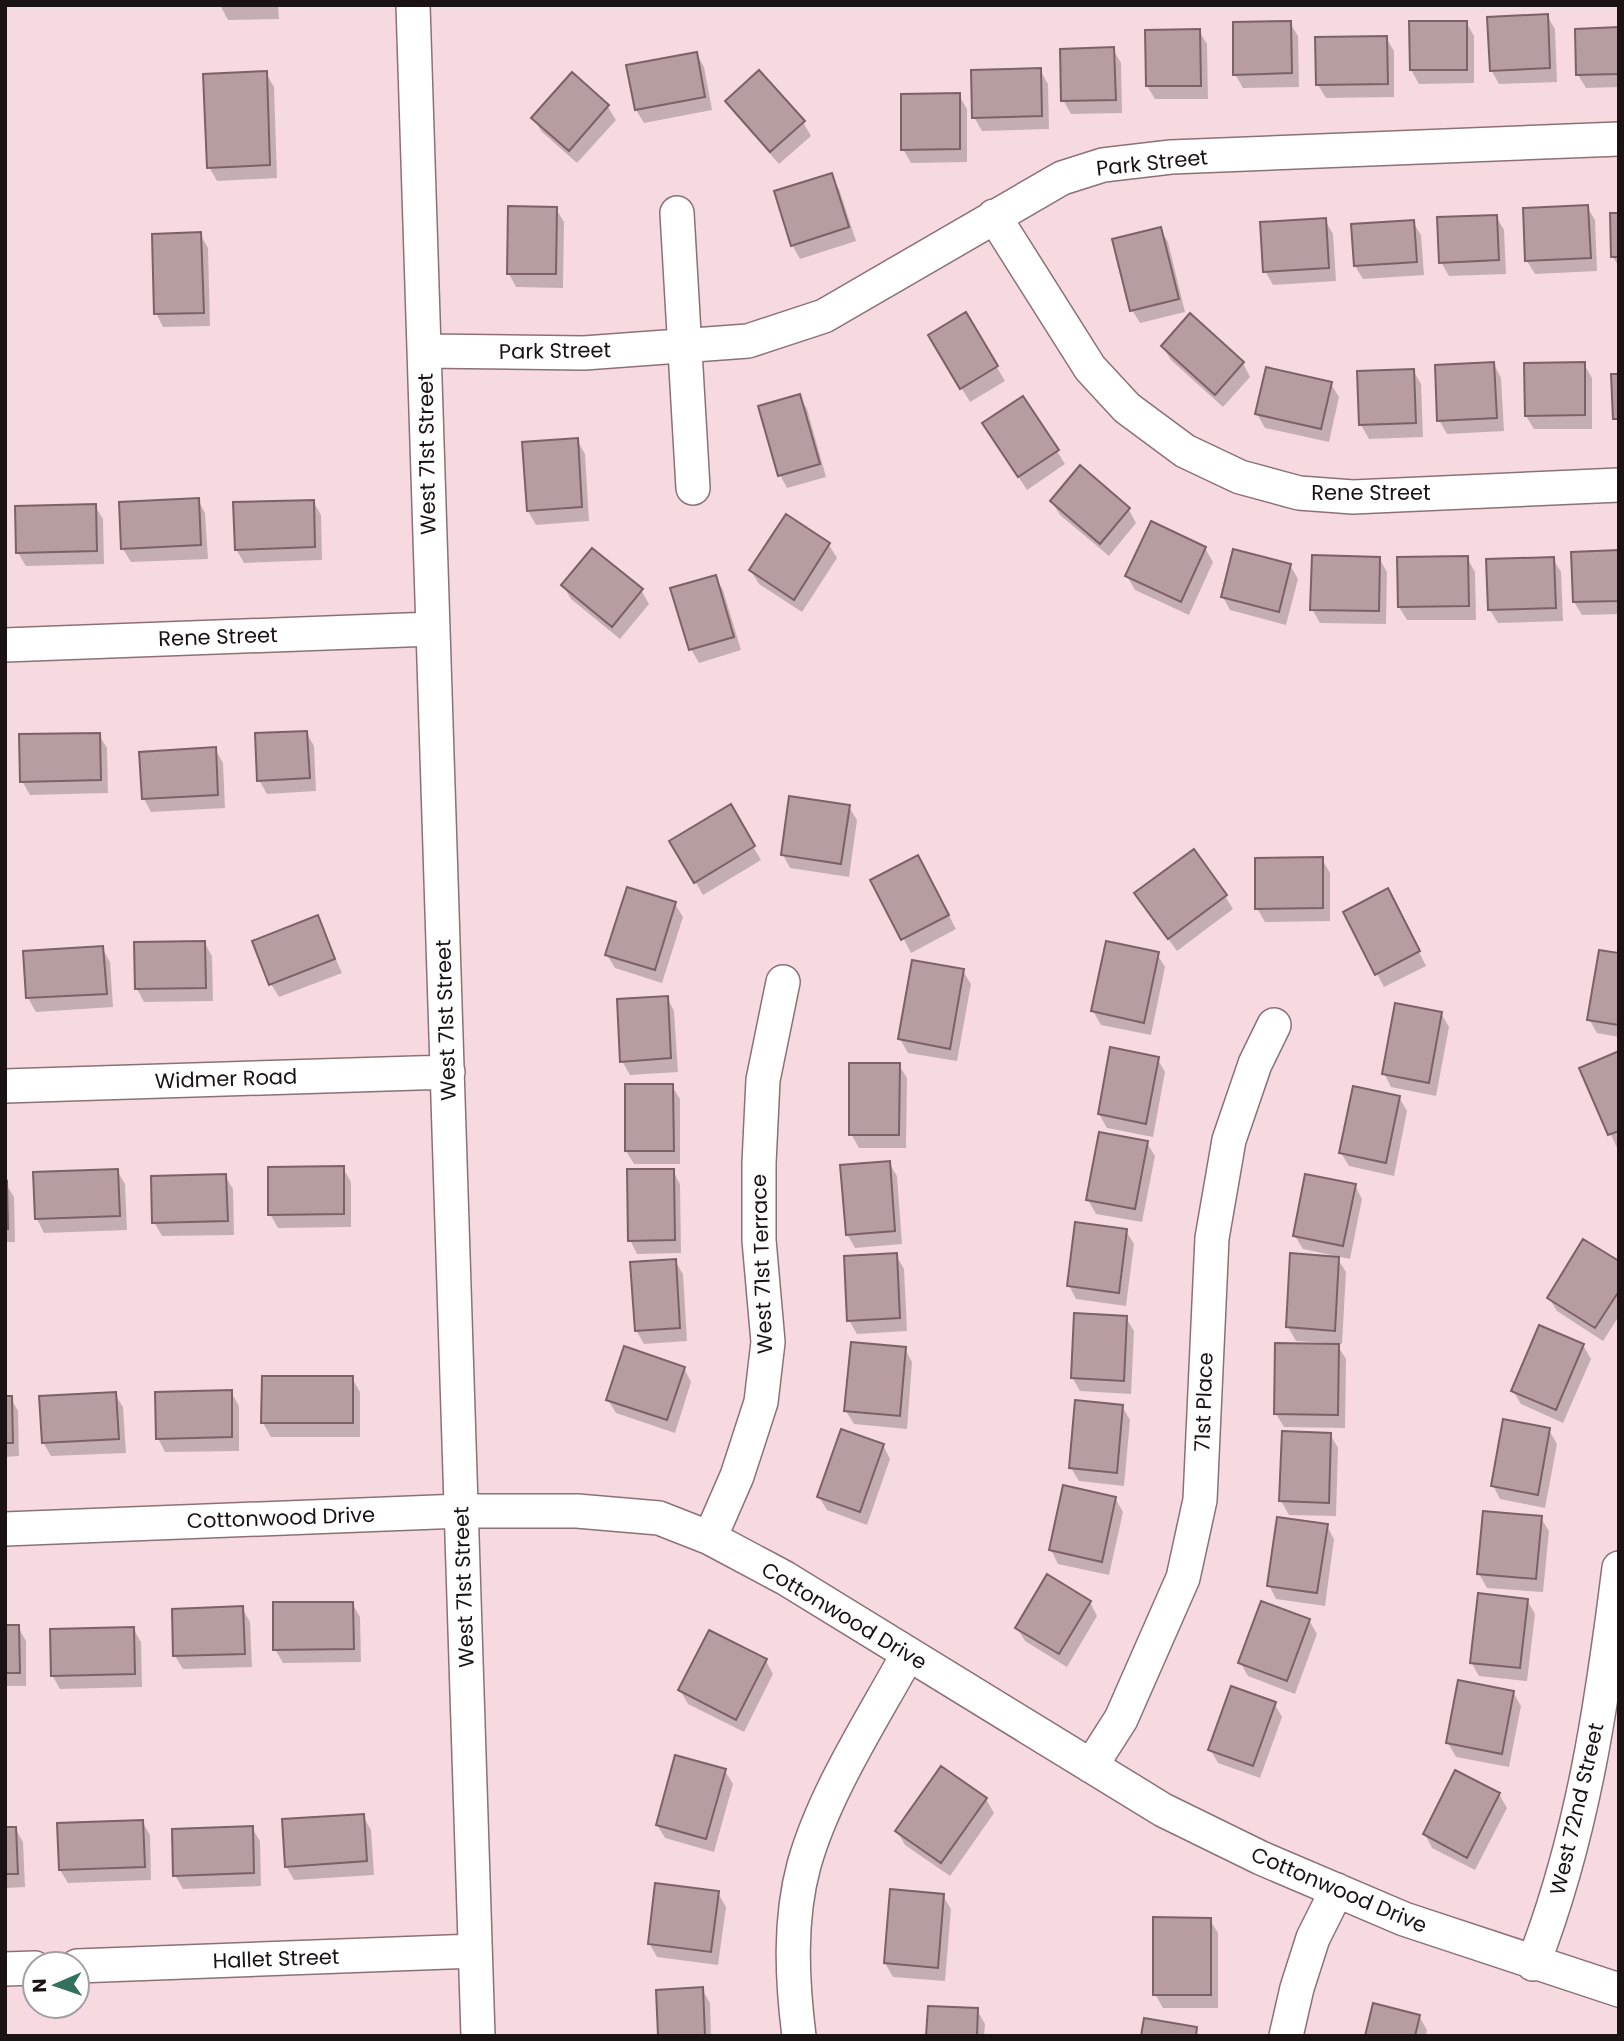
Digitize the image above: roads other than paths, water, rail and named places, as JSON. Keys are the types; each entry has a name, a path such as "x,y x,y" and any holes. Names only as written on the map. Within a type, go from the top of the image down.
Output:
{"street":[{"name":"West 71st Street","path":"413,5 478,2036"},
{"name":"Park Street","path":"425,351 584,353 748,341 824,316 1062,178 1103,165 1171,158 1619,139"},
{"path":"677,213 693,488"},
{"name":"Rene Street","path":"994,216 1090,368 1128,408 1185,451 1240,477 1299,493 1353,497 1619,485"},
{"name":"Rene Street","path":"5,645 432,629"},
{"name":"West 71st Terrace","path":"710,1538 737,1476 761,1402 768,1342 758,1240 763,1080 783,982"},
{"name":"71st Place","path":"1091,1766 1121,1719 1182,1578 1200,1500 1212,1238 1229,1140 1255,1064 1274,1025"},
{"name":"Widmer Road","path":"5,1086 448,1072"},
{"name":"Cottonwood Drive","path":"5,1529 461,1511 577,1511 659,1518 710,1538 785,1578 1163,1810 1261,1858 1404,1919 1533,1964 1619,1990"},
{"name":"West 72nd Street","path":"1533,1964 1552,1915 1588,1777 1604,1689 1619,1568"},
{"path":"799,2036 794,1995 794,1926 803,1867 823,1812 908,1654"},
{"path":"1286,2036 1297,1988 1313,1938 1337,1890"},
{"name":"Hallet Street","path":"91,1965 475,1951"}]}
